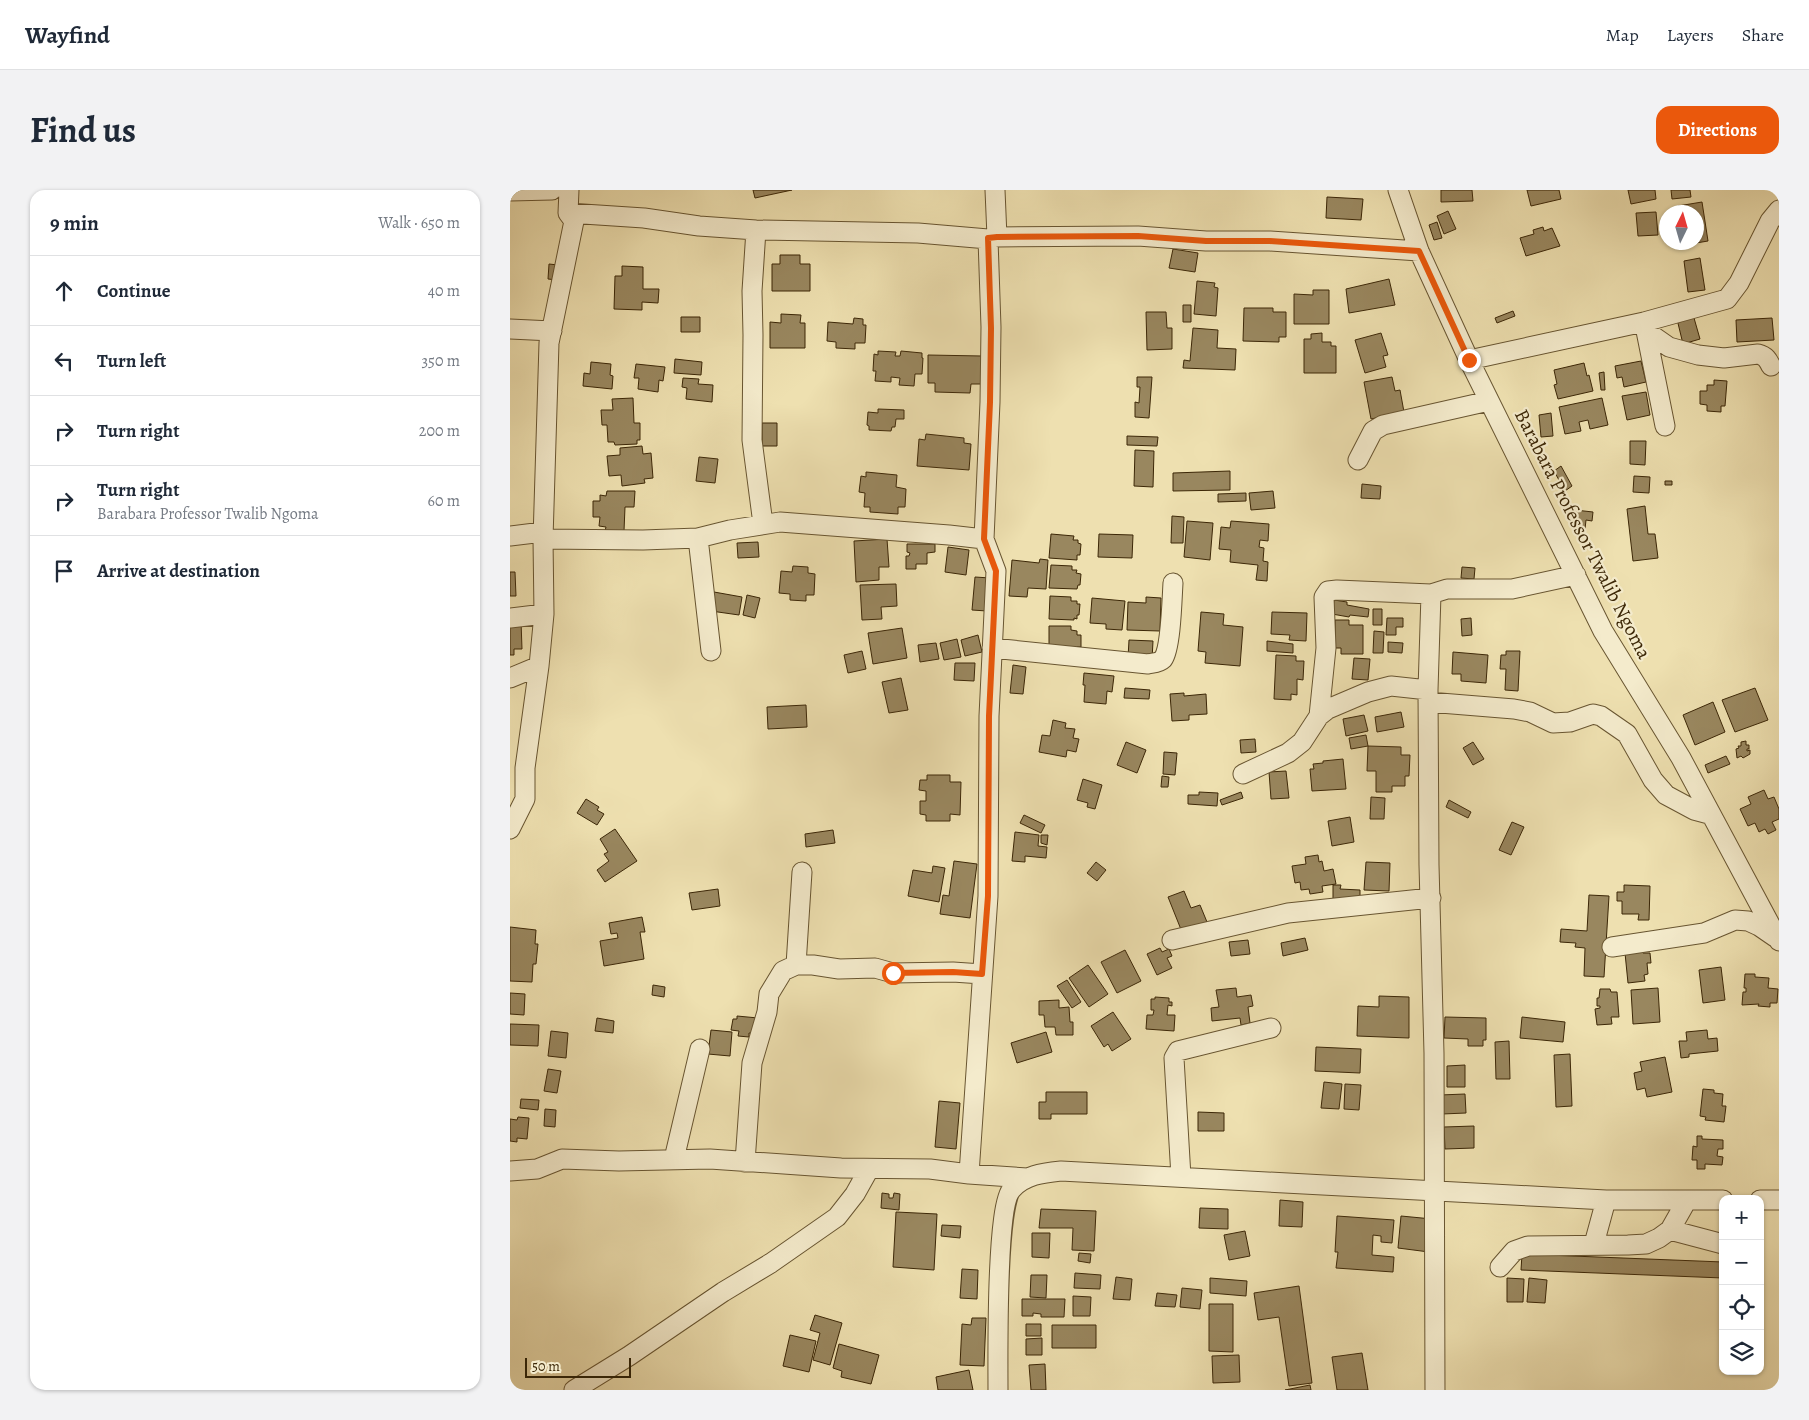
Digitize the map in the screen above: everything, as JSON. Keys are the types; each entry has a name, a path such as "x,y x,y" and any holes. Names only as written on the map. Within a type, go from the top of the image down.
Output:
{"street":[{"path":"510,191 552,190"},
{"path":"510,829 525,799 518,770 540,666 544,614 543,535 549,343 574,221 568,213 569,190"},
{"path":"969,1174 988,896 989,716 996,571 984,539 991,383 992,238 995,190"},
{"name":"Barabara Professor Twalib Ngoma","path":"1398,190 1419,251 1469,360 1603,631 1681,758 1709,814 1779,940"},
{"path":"1469,360 1645,326 1727,300 1739,283 1770,221 1779,210"},
{"path":"568,213 644,218 699,226 756,230 918,233 992,238 1138,236 1206,241 1270,241 1419,251"},
{"path":"756,230 752,291 754,335 752,440 763,524"},
{"path":"1645,326 1670,347 1698,355 1724,358 1758,354 1768,359 1771,366"},
{"path":"1645,326 1665,426"},
{"path":"510,330 552,331"},
{"path":"1358,460 1373,431 1383,425 1489,401"},
{"path":"510,536 543,535 643,540 698,538 780,522 984,539"},
{"path":"698,538 711,651"},
{"path":"1319,716 1326,648 1324,594 1328,591 1431,594 1447,589 1512,589 1576,575"},
{"path":"992,648 1148,664 1160,662 1164,657 1167,646 1173,582"},
{"path":"1431,594 1428,696 1435,1191 1435,1390"},
{"path":"510,618 544,614"},
{"path":"510,678 540,666"},
{"path":"1243,774 1288,752 1302,742 1319,716 1328,709 1368,692 1396,686 1428,696 1530,712 1553,723 1570,722 1593,714 1601,716 1628,734 1653,780 1666,795 1694,810 1709,814"},
{"path":"796,965 802,872"},
{"path":"1172,940 1288,913 1431,898"},
{"path":"1612,947 1704,933 1735,920 1748,921 1760,926 1779,940"},
{"path":"745,1162 752,1063 767,1012 768,994 783,971 796,965 813,965 839,970 875,968 893,973 953,972 982,974"},
{"path":"1181,1177 1175,1054 1178,1051 1271,1028"},
{"path":"674,1159 700,1049"},
{"path":"510,1171 537,1169 562,1159 592,1158 619,1161 674,1159 841,1168 930,1169 1027,1178"},
{"path":"574,1390 629,1356 708,1301 771,1263 837,1217 855,1194 869,1169"},
{"path":"998,1390 1002,1224 1010,1190 1027,1178 1040,1174 1061,1171 1606,1200 1719,1200"},
{"path":"1594,1244 1606,1200"},
{"path":"1500,1267 1520,1247 1646,1244 1670,1230 1687,1200"},
{"path":"1764,1200 1779,1200"},
{"path":"1670,1230 1719,1243"}],"building":[{"path":"753,190 792,190 755,198"},
{"path":"1441,190 1472,190 1473,201 1441,202"},
{"path":"1527,190 1559,190 1561,199 1531,206"},
{"path":"1628,190 1655,190 1656,199 1631,204"},
{"path":"1671,190 1690,190 1691,197 1672,199"},
{"path":"1327,197 1363,199 1361,220 1326,218"},
{"path":"1702,202 1702,205 1684,205"},
{"path":"1448,211 1456,229 1444,234 1437,216"},
{"path":"1656,212 1658,235 1638,236 1636,213"},
{"path":"1704,215 1708,241 1704,242"},
{"path":"1437,222 1442,238 1434,240 1429,225"},
{"path":"1543,227 1544,231 1552,228 1560,246 1526,256 1520,238 1534,234 1533,230"},
{"path":"1173,249 1198,253 1195,272 1169,268"},
{"path":"780,255 800,255 800,264 810,264 810,291 772,291 772,264 780,264"},
{"path":"1700,258 1705,290 1688,292 1684,261"},
{"path":"549,264 558,265 557,280 548,279"},
{"path":"622,266 643,267 643,289 659,289 658,303 642,302 642,310 614,309 615,276 622,276"},
{"path":"1389,279 1395,305 1349,313 1346,289"},
{"path":"1197,281 1215,283 1214,287 1218,288 1216,316 1194,314"},
{"path":"1313,290 1329,290 1329,324 1294,324 1294,294 1313,295"},
{"path":"1183,305 1191,305 1191,322 1183,322"},
{"path":"1244,308 1273,308 1273,312 1286,312 1286,337 1279,337 1279,342 1243,341"},
{"path":"1513,311 1515,316 1497,323 1495,318"},
{"path":"1692,311 1700,339 1683,344 1676,315"},
{"path":"1146,312 1166,312 1167,328 1172,328 1172,349 1147,350"},
{"path":"781,314 801,315 800,323 805,323 805,348 770,348 770,322 781,323"},
{"path":"681,317 700,317 700,332 681,332"},
{"path":"854,318 863,319 863,325 866,325 865,343 855,343 855,349 836,348 836,342 827,341 828,322 853,324"},
{"path":"1772,318 1774,340 1737,342 1736,320"},
{"path":"1193,328 1218,330 1217,348 1236,349 1235,370 1183,368 1184,360 1190,361"},
{"path":"1322,333 1322,342 1331,342 1331,346 1336,346 1336,373 1304,373 1304,339 1311,339 1311,334"},
{"path":"1381,333 1388,355 1383,356 1386,367 1365,373 1355,340"},
{"path":"878,351 896,352 895,356 900,356 901,351 922,353 922,374 915,374 914,386 899,385 900,378 891,377 891,382 875,381 876,371 873,371 874,354 878,355"},
{"path":"928,355 982,356 981,384 971,384 970,393 935,392 935,383 928,383"},
{"path":"675,359 702,362 701,375 674,373"},
{"path":"1641,361 1646,382 1624,387 1622,377 1617,378 1615,366"},
{"path":"591,362 611,364 610,375 613,376 612,389 583,386 584,373 590,374"},
{"path":"1584,363 1593,391 1558,399 1554,385 1557,384 1554,370"},
{"path":"636,364 665,367 663,381 659,380 658,392 638,389 639,378 634,378"},
{"path":"1604,372 1605,390 1601,390 1599,373"},
{"path":"1137,377 1152,377 1149,418 1135,417 1135,402 1139,403 1140,387 1137,387"},
{"path":"1392,377 1395,391 1400,390 1404,412 1371,419 1364,382"},
{"path":"683,378 699,379 698,384 713,385 712,402 686,399 687,388 682,387"},
{"path":"1714,380 1727,381 1725,406 1721,406 1721,412 1707,411 1707,405 1700,404 1700,391 1707,391 1707,385 1714,385"},
{"path":"1646,392 1650,415 1627,420 1622,396"},
{"path":"633,398 634,423 640,423 640,440 637,440 637,444 615,445 614,442 608,442 607,425 602,425 601,410 613,410 612,399"},
{"path":"1602,398 1608,425 1590,429 1588,420 1579,422 1581,431 1565,434 1559,407"},
{"path":"878,409 904,410 904,419 896,419 895,427 892,427 891,431 869,430 867,425 868,412 878,413"},
{"path":"1551,413 1553,436 1541,437 1539,415"},
{"path":"762,423 777,423 777,446 762,446"},
{"path":"926,434 964,438 964,443 971,444 969,470 917,466 919,439 925,440"},
{"path":"1127,436 1158,437 1157,446 1127,445"},
{"path":"1630,441 1646,441 1645,465 1630,464"},
{"path":"642,446 643,454 651,453 653,478 644,479 645,483 622,486 621,475 609,476 607,456 620,455 620,448"},
{"path":"1135,450 1154,451 1153,487 1134,486"},
{"path":"699,457 718,459 715,483 696,481"},
{"path":"1561,466 1572,486 1565,491 1554,471"},
{"path":"1230,471 1230,490 1173,491 1173,473"},
{"path":"866,472 897,475 896,487 906,489 905,507 898,507 898,514 870,512 870,507 864,507 865,493 859,492 861,476 866,477"},
{"path":"1634,476 1650,477 1649,493 1633,492"},
{"path":"1665,481 1672,481 1672,485 1665,485"},
{"path":"1362,484 1381,486 1380,499 1361,498"},
{"path":"607,491 635,491 634,507 625,507 624,531 605,531 606,527 599,526 600,517 593,517 593,501 600,501 600,495 606,496"},
{"path":"1273,491 1275,508 1251,510 1249,493"},
{"path":"1246,493 1246,501 1218,502 1218,494"},
{"path":"1645,506 1648,534 1655,534 1658,558 1633,561 1627,509"},
{"path":"1575,510 1593,512 1592,521 1586,520 1585,529 1574,528"},
{"path":"1172,516 1184,517 1183,543 1171,543"},
{"path":"1187,521 1213,523 1210,560 1184,557"},
{"path":"1231,521 1269,524 1268,541 1260,540 1259,547 1264,548 1263,561 1268,562 1267,581 1256,580 1258,565 1230,562 1231,550 1219,549 1221,527 1230,528"},
{"path":"1051,534 1074,536 1073,540 1078,540 1078,543 1081,544 1080,555 1077,555 1077,560 1049,558"},
{"path":"1099,534 1133,535 1132,558 1098,557"},
{"path":"887,539 889,567 879,567 879,580 856,582 854,541"},
{"path":"758,542 759,557 738,558 737,543"},
{"path":"907,544 935,544 935,552 927,553 927,564 916,564 916,569 906,569 906,556 909,556 910,553 907,552"},
{"path":"948,547 969,550 966,575 945,572"},
{"path":"1040,559 1048,560 1046,589 1028,588 1027,597 1009,596 1012,560 1039,563"},
{"path":"1051,565 1072,566 1072,570 1077,570 1076,573 1081,574 1080,585 1078,585 1077,589 1049,588"},
{"path":"793,566 808,567 808,573 815,574 814,595 806,595 806,601 790,600 790,594 779,593 781,571 792,572"},
{"path":"1462,567 1475,568 1474,579 1461,578"},
{"path":"510,572 515,572 516,596 510,596"},
{"path":"975,577 990,578 987,611 972,610"},
{"path":"896,584 897,606 881,607 882,619 862,620 860,585"},
{"path":"714,592 742,597 739,615 711,611"},
{"path":"747,595 760,598 755,618 743,615"},
{"path":"1050,596 1071,597 1071,601 1077,601 1077,604 1080,604 1077,619 1049,619"},
{"path":"1146,597 1161,598 1160,631 1127,630 1128,602 1146,603"},
{"path":"1092,598 1125,601 1122,630 1106,629 1106,624 1090,623"},
{"path":"1334,600 1347,602 1347,605 1369,609 1368,617 1350,615 1349,617 1332,614"},
{"path":"1373,609 1382,609 1382,625 1373,625"},
{"path":"1201,612 1224,614 1223,625 1243,627 1240,666 1205,663 1206,652 1198,651"},
{"path":"1272,612 1307,613 1306,641 1289,640 1290,635 1271,634"},
{"path":"1387,618 1403,618 1403,627 1396,627 1396,635 1386,635"},
{"path":"1471,618 1472,635 1462,636 1461,619"},
{"path":"1335,620 1349,620 1349,625 1363,625 1363,654 1341,654 1341,648 1335,648"},
{"path":"521,621 522,649 514,649 514,655 510,655 510,622"},
{"path":"1049,626 1071,626 1071,630 1077,631 1077,635 1081,635 1081,647 1077,647 1077,650 1049,650"},
{"path":"902,628 907,658 873,664 868,633"},
{"path":"1374,631 1384,632 1383,653 1373,653"},
{"path":"978,635 982,652 965,656 961,640"},
{"path":"957,639 961,657 944,660 940,643"},
{"path":"1129,640 1153,641 1152,660 1128,658"},
{"path":"1267,641 1293,644 1293,653 1267,651"},
{"path":"1388,642 1403,643 1402,653 1388,652"},
{"path":"936,643 939,659 920,662 918,645"},
{"path":"862,651 866,669 848,673 844,655"},
{"path":"1506,651 1520,651 1518,691 1505,690 1506,669 1500,669 1501,655 1506,655"},
{"path":"1453,652 1488,655 1486,683 1461,681 1461,674 1452,674"},
{"path":"1276,655 1296,656 1296,661 1304,661 1303,680 1297,679 1297,695 1291,694 1291,700 1274,699"},
{"path":"1354,658 1370,659 1368,680 1352,679"},
{"path":"955,663 975,663 974,681 954,680"},
{"path":"1013,665 1026,667 1023,694 1010,693"},
{"path":"1084,673 1114,676 1112,692 1107,691 1106,704 1084,702"},
{"path":"901,678 908,710 889,713 882,682"},
{"path":"1125,688 1150,690 1149,699 1124,698"},
{"path":"1755,688 1768,720 1735,732 1722,700"},
{"path":"1184,693 1184,696 1206,694 1207,714 1189,715 1189,720 1172,721 1170,694"},
{"path":"1713,702 1725,732 1695,745 1683,715"},
{"path":"806,705 807,727 768,729 767,707"},
{"path":"1401,712 1404,727 1377,732 1375,717"},
{"path":"1364,715 1368,731 1346,736 1343,719"},
{"path":"1053,720 1066,723 1065,728 1075,729 1073,738 1079,739 1076,752 1067,750 1066,757 1039,752 1042,735 1050,736"},
{"path":"1366,735 1368,746 1351,749 1349,738"},
{"path":"1255,739 1256,752 1241,753 1240,740"},
{"path":"1746,741 1746,745 1749,745 1747,751 1750,750 1750,754 1743,758 1741,756 1737,758 1736,749 1739,748 1738,746 1741,746 1741,742"},
{"path":"1126,742 1146,750 1137,773 1117,765"},
{"path":"1473,742 1484,759 1473,765 1463,748"},
{"path":"1368,746 1401,747 1401,755 1410,755 1409,776 1405,776 1405,786 1392,786 1392,792 1376,792 1376,771 1367,771"},
{"path":"1164,752 1177,753 1175,775 1163,774"},
{"path":"1726,756 1730,764 1708,773 1705,765"},
{"path":"1343,759 1346,789 1312,791 1310,769 1314,769 1313,764"},
{"path":"1286,771 1289,798 1271,799 1269,772"},
{"path":"927,775 950,775 950,782 961,782 960,815 950,814 950,821 926,821 926,815 920,814 920,801 926,801 926,791 919,790 920,780 927,780"},
{"path":"1162,776 1169,777 1168,787 1161,787"},
{"path":"1083,779 1102,785 1095,809 1087,807 1088,803 1077,800"},
{"path":"1764,790 1768,799 1774,797 1779,809 1779,819 1772,822 1776,830 1768,834 1765,829 1759,832 1755,823 1748,826 1740,809 1751,804 1748,797"},
{"path":"1199,792 1218,793 1217,806 1188,804 1188,795 1199,795"},
{"path":"1241,792 1243,798 1222,805 1220,800"},
{"path":"1371,797 1385,798 1384,819 1370,819"},
{"path":"586,799 599,807 597,810 604,814 597,825 577,813"},
{"path":"1449,800 1471,812 1468,818 1446,807"},
{"path":"1024,815 1045,825 1041,833 1020,823"},
{"path":"1350,817 1354,842 1332,846 1328,821"},
{"path":"1512,822 1524,827 1511,855 1499,850"},
{"path":"615,829 637,861 605,882 597,870 609,861 604,854 608,852 600,839"},
{"path":"833,830 835,843 806,847 805,834"},
{"path":"1015,832 1039,835 1038,846 1047,847 1046,858 1025,856 1025,862 1012,861"},
{"path":"1041,835 1048,835 1047,845 1041,843"},
{"path":"1318,855 1319,862 1322,861 1324,871 1333,869 1336,884 1322,886 1323,892 1310,894 1309,889 1301,890 1300,882 1295,883 1292,866 1306,864 1305,857"},
{"path":"954,861 977,864 970,918 940,914 943,895 949,896"},
{"path":"1096,862 1106,870 1097,881 1087,873"},
{"path":"1366,862 1390,863 1389,891 1364,890"},
{"path":"933,866 945,868 939,902 908,896 913,870 932,873"},
{"path":"1333,885 1341,885 1340,889 1360,890 1360,900 1333,899"},
{"path":"1624,885 1650,886 1649,920 1638,920 1639,914 1622,914 1622,901 1617,901 1617,892 1624,892"},
{"path":"718,889 720,906 692,910 689,893"},
{"path":"1184,891 1191,908 1200,905 1207,922 1182,932 1168,897"},
{"path":"1589,895 1609,896 1604,977 1584,976 1585,948 1575,947 1576,943 1560,942 1561,929 1587,931"},
{"path":"642,917 645,932 640,932 644,959 604,966 600,941 618,938 617,933 611,934 609,923"},
{"path":"510,927 536,930 535,944 538,944 536,964 533,964 532,982 510,981"},
{"path":"1305,938 1308,950 1283,956 1281,943"},
{"path":"1248,940 1250,954 1231,956 1229,942"},
{"path":"1160,948 1162,952 1169,949 1172,956 1167,958 1172,968 1157,975 1147,954"},
{"path":"1125,950 1141,981 1117,993 1101,962"},
{"path":"1625,953 1650,953 1651,963 1647,963 1648,974 1644,975 1645,981 1628,983"},
{"path":"1088,965 1108,994 1089,1007 1069,978"},
{"path":"1721,967 1725,1000 1703,1003 1699,970"},
{"path":"1745,974 1755,974 1755,977 1769,978 1768,988 1778,989 1777,1003 1770,1003 1770,1007 1758,1006 1759,1004 1742,1005 1743,992 1746,992 1746,988 1744,988"},
{"path":"1067,980 1081,1002 1072,1008 1057,986"},
{"path":"653,985 665,987 664,997 652,995"},
{"path":"1236,988 1237,997 1251,995 1253,1006 1248,1007 1250,1023 1241,1025 1240,1018 1212,1021 1211,1008 1219,1007 1216,990"},
{"path":"1658,988 1660,1022 1633,1024 1631,990"},
{"path":"1600,989 1610,989 1611,992 1617,992 1619,1017 1611,1017 1612,1024 1597,1025 1595,1009 1600,1008 1600,1006 1597,1006 1597,998 1599,998"},
{"path":"510,993 525,994 524,1015 510,1014"},
{"path":"1379,996 1409,997 1409,1038 1357,1036 1358,1006 1379,1007"},
{"path":"1155,997 1169,998 1169,1002 1172,1002 1172,1006 1168,1005 1167,1015 1175,1015 1174,1031 1146,1029 1147,1015 1153,1015 1154,1010 1151,1010 1151,999 1155,999"},
{"path":"1059,1000 1059,1008 1069,1007 1070,1022 1073,1022 1073,1035 1056,1035 1055,1027 1045,1027 1044,1015 1039,1015 1039,1001"},
{"path":"1113,1012 1131,1039 1112,1051 1108,1044 1104,1047 1091,1026"},
{"path":"737,1016 758,1018 757,1034 749,1033 749,1037 738,1036 739,1031 731,1030 733,1019 737,1019"},
{"path":"1445,1017 1486,1018 1486,1040 1483,1040 1483,1046 1468,1046 1468,1039 1444,1038"},
{"path":"1522,1017 1565,1022 1563,1042 1520,1038"},
{"path":"597,1018 614,1021 613,1033 595,1031"},
{"path":"510,1024 539,1025 538,1046 510,1045"},
{"path":"711,1030 732,1032 730,1056 708,1054"},
{"path":"1707,1030 1708,1039 1717,1038 1718,1051 1689,1054 1689,1057 1681,1058 1679,1041 1687,1041 1686,1032"},
{"path":"551,1031 568,1033 566,1058 548,1056"},
{"path":"1046,1032 1052,1052 1017,1063 1011,1043"},
{"path":"1509,1041 1510,1079 1496,1079 1495,1042"},
{"path":"1316,1047 1361,1049 1360,1073 1315,1071"},
{"path":"1570,1054 1572,1106 1556,1107 1554,1055"},
{"path":"1665,1057 1672,1092 1647,1097 1645,1088 1637,1090 1634,1073 1642,1071 1640,1062"},
{"path":"1465,1065 1465,1087 1447,1087 1447,1066"},
{"path":"548,1069 561,1071 557,1093 544,1091"},
{"path":"1324,1082 1342,1084 1339,1109 1321,1108"},
{"path":"1345,1084 1361,1085 1359,1110 1344,1109"},
{"path":"1703,1089 1714,1090 1714,1093 1723,1094 1722,1106 1726,1106 1724,1122 1705,1120 1706,1117 1700,1116"},
{"path":"1046,1092 1087,1092 1087,1114 1051,1114 1051,1119 1039,1119 1039,1102 1046,1102"},
{"path":"1465,1094 1466,1113 1442,1114 1440,1095"},
{"path":"521,1099 539,1100 538,1110 520,1108"},
{"path":"939,1101 960,1103 956,1149 935,1147"},
{"path":"545,1109 556,1110 555,1127 544,1126"},
{"path":"1198,1112 1224,1113 1224,1131 1198,1131"},
{"path":"518,1117 529,1118 527,1139 517,1138 517,1142 510,1141 510,1119 517,1120"},
{"path":"1474,1126 1474,1148 1445,1149 1444,1127"},
{"path":"1697,1136 1702,1136 1702,1139 1723,1140 1723,1149 1718,1149 1717,1156 1723,1157 1722,1165 1705,1164 1705,1169 1697,1169 1697,1160 1692,1160 1693,1146 1697,1147"},
{"path":"882,1193 889,1194 889,1198 893,1198 894,1193 900,1194 899,1210 881,1208"},
{"path":"1280,1200 1303,1202 1302,1227 1279,1226"},
{"path":"1200,1208 1228,1209 1228,1229 1199,1228"},
{"path":"1041,1209 1096,1211 1094,1251 1072,1250 1073,1228 1039,1228"},
{"path":"896,1212 937,1214 934,1270 893,1267"},
{"path":"1337,1216 1394,1220 1392,1243 1381,1242 1381,1236 1373,1235 1372,1255 1394,1257 1393,1272 1336,1268 1338,1252 1335,1252"},
{"path":"1401,1216 1432,1219 1429,1252 1398,1248"},
{"path":"942,1225 961,1226 960,1238 941,1236"},
{"path":"1245,1231 1250,1256 1229,1260 1224,1235"},
{"path":"1032,1233 1050,1233 1049,1258 1032,1257"},
{"path":"1079,1253 1091,1254 1090,1263 1078,1261"},
{"path":"1522,1254 1719,1262 1719,1278 1521,1270"},
{"path":"962,1269 978,1270 977,1299 960,1298"},
{"path":"1075,1273 1101,1275 1100,1289 1074,1288"},
{"path":"1031,1275 1047,1275 1046,1298 1030,1297"},
{"path":"1116,1277 1132,1279 1130,1300 1113,1299"},
{"path":"1210,1278 1247,1281 1246,1296 1210,1293"},
{"path":"1507,1278 1524,1279 1523,1302 1507,1302"},
{"path":"1529,1278 1547,1280 1545,1303 1527,1302"},
{"path":"1299,1286 1312,1383 1289,1386 1279,1317 1258,1320 1254,1293"},
{"path":"1182,1288 1202,1290 1200,1309 1180,1307"},
{"path":"1157,1293 1177,1295 1175,1307 1155,1306"},
{"path":"1073,1296 1091,1297 1090,1316 1073,1316"},
{"path":"1022,1299 1065,1299 1064,1317 1041,1317 1041,1314 1033,1313 1033,1316 1022,1316"},
{"path":"1209,1304 1233,1304 1233,1352 1209,1351"},
{"path":"815,1315 842,1323 830,1365 813,1360 820,1333 810,1330"},
{"path":"972,1318 986,1318 984,1366 960,1365 962,1324 971,1325"},
{"path":"1026,1324 1041,1324 1041,1336 1026,1336"},
{"path":"1052,1325 1096,1325 1096,1348 1052,1348"},
{"path":"790,1335 816,1341 809,1372 783,1366"},
{"path":"1042,1338 1042,1355 1026,1355 1026,1339"},
{"path":"839,1344 879,1355 871,1384 841,1377 842,1371 833,1368"},
{"path":"1362,1353 1368,1390 1337,1390 1332,1357"},
{"path":"1239,1355 1240,1382 1213,1383 1212,1356"},
{"path":"1045,1364 1046,1390 1031,1390 1029,1365"},
{"path":"969,1370 973,1390 938,1390 936,1377"},
{"path":"1310,1385 1311,1390 1285,1390"}],"route":[{"path":"893,973 953,972 982,974 988,896 989,716 996,571 984,539 991,328 988,238 1070,235 1138,236 1206,241 1270,241 1419,251 1469,360"}]}
